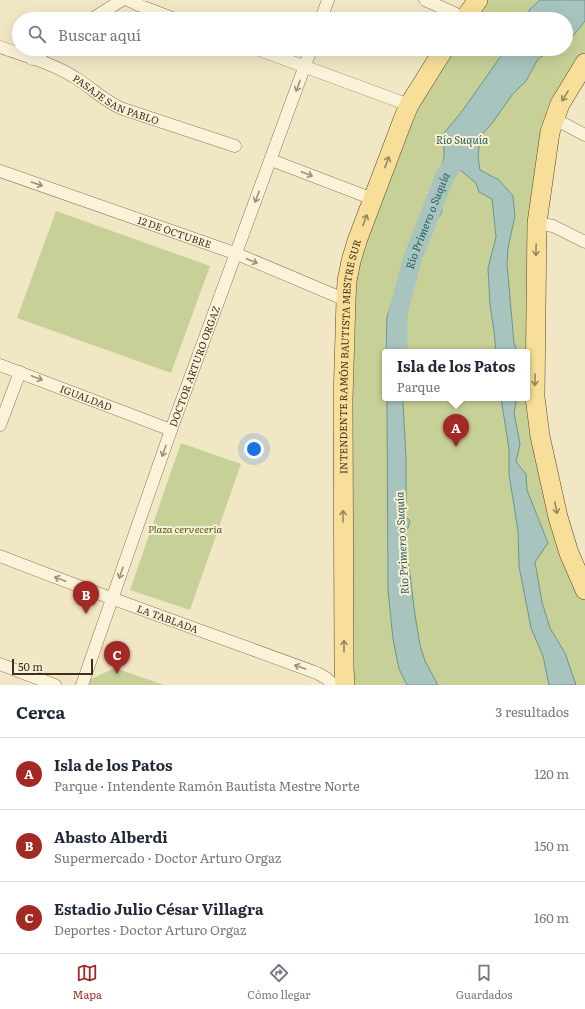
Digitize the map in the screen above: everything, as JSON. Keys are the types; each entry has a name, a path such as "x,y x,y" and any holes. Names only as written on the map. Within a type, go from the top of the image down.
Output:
{"main road":[{"path":"469,12 478,0"},
{"name":"INTENDENTE RAMÓN BAUTISTA MESTRE SUR","path":"345,685 343,399 347,281 351,261 409,105 440,56"},
{"path":"585,63 560,104 550,132 537,222 535,397 540,436 561,529 569,553 585,590"}],"street":[{"path":"103,12 122,0"},
{"path":"128,0 157,12"},
{"path":"324,12 328,0"},
{"path":"424,0 451,12"},
{"name":"PASAJE SAN PABLO","path":"0,47 12,52"},
{"name":"PASAJE SAN PABLO","path":"24,56 60,69 75,77 114,106 123,110 235,146"},
{"path":"32,59 36,56"},
{"path":"276,56 409,105"},
{"name":"DOCTOR ARTURO ORGAZ","path":"82,685 171,430 309,56"},
{"path":"555,119 585,134"},
{"path":"271,160 373,199"},
{"name":"12 DE OCTUBRE","path":"0,171 237,254 346,300"},
{"path":"537,222 553,226 585,242"},
{"name":"IGUALDAD","path":"0,365 171,430"},
{"path":"0,425 20,372"},
{"name":"LA TABLADA","path":"0,556 112,599 317,673 334,685"},
{"path":"0,664 55,685"}],"green space":[{"path":"478,0 540,0 528,12 469,12"},
{"path":"585,21 585,63 550,132 535,397 585,590 585,685 576,685 565,653 550,628 542,602 535,562 548,543 527,490 526,474 516,462 519,444 514,413 516,401 530,401 530,349 516,349 514,343 507,264 508,248 515,216 513,196 499,180 480,170 478,157 480,137 493,122 512,95 526,81 538,59 542,56 573,56 573,36"},
{"path":"441,56 501,56 460,114 444,133 444,157 441,168 429,194 422,220 408,247 387,317 385,349 382,349 382,401 387,401 388,591 393,639 399,669 407,685 345,685 344,667 357,241"},
{"path":"460,170 476,183 479,192 492,199 496,237 488,268 490,305 496,349 404,349 404,317 401,303 403,285 408,268 442,213 439,186 448,177"},
{"path":"56,211 210,266 171,373 17,318"},
{"path":"403,401 501,401 509,449 509,474 518,531 519,566 531,628 543,656 549,685 438,685 431,673 425,661 418,635 408,557 405,546 410,521 398,509 406,503"},
{"name":"Plaza cervecería","path":"181,443 241,464 190,610 130,590"},
{"path":"115,668 164,685 87,685 89,680"}],"water":[{"path":"540,0 585,0 585,21 573,36 573,12 528,12"},
{"name":"Río Suquía","path":"501,56 542,56 538,59 526,81 512,95 493,122 480,137 478,157 480,170 499,180 513,196 515,216 508,248 507,264 514,343 516,349 496,349 490,305 488,268 496,237 492,199 479,192 476,183 460,170 448,177 440,186 442,212 408,268 403,285 401,303 404,317 404,349 386,349 387,317 408,247 422,220 429,194 441,168 444,157 444,133 460,114"},
{"path":"387,401 403,401 406,458 406,503 398,509 410,521 406,534 405,545 420,645 425,661 438,685 407,685 399,669 393,639 388,591"},
{"path":"501,401 516,401 514,413 520,444 516,462 526,474 527,490 548,543 535,562 542,602 550,628 565,653 576,685 549,685 543,656 531,628 519,566 518,531 509,474 509,449"}],"waterway":[{"name":"Río Primero o Suquía","path":"398,349 398,314 412,260 445,176 455,161"}],"place":[{"name":"Isla de los Patos","path":"456,447"},
{"name":"Abasto Alberdi","path":"86,614"},
{"name":"Estadio Julio César Villagra","path":"117,674"}]}
